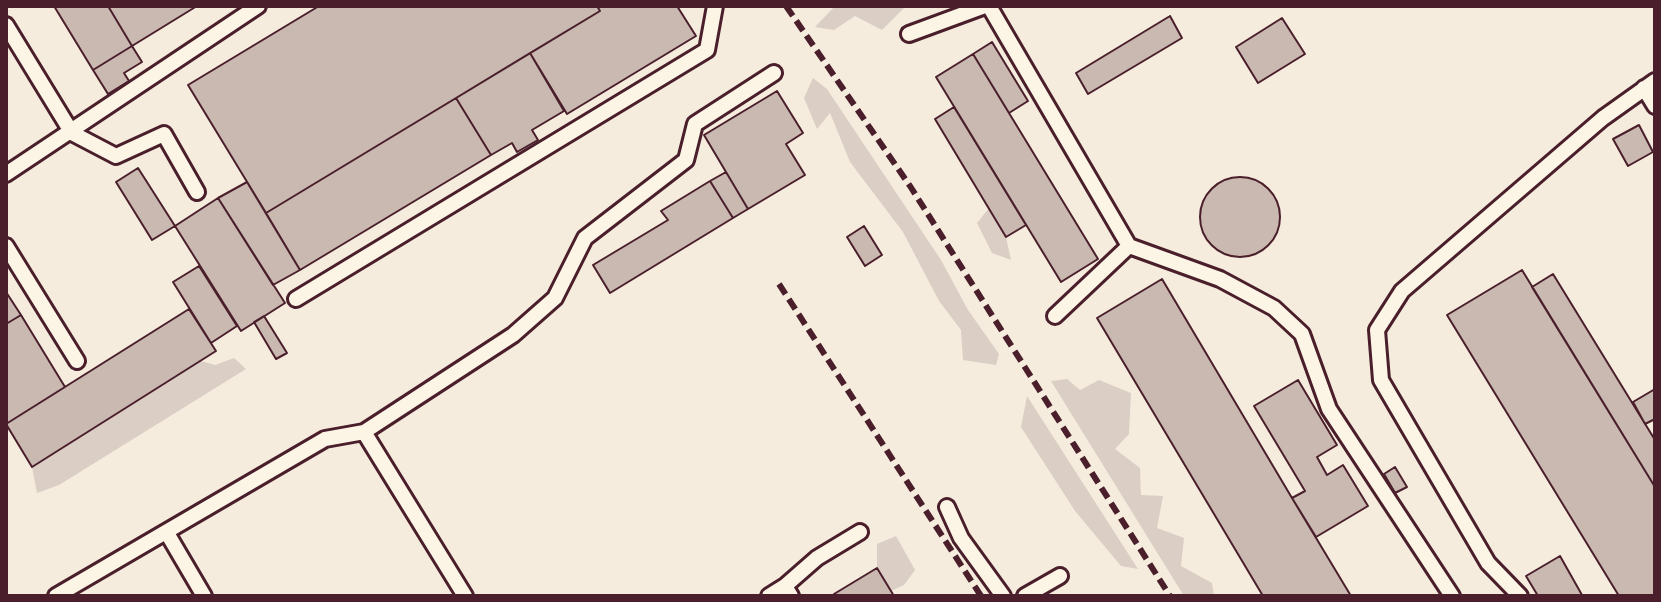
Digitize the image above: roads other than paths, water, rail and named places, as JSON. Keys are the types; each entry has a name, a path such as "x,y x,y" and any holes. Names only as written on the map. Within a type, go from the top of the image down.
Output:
{"lane":[{"path":"6,174 72,133 258,6"},
{"path":"296,299 707,50 715,6"},
{"path":"909,34 987,6 1129,246 1220,279 1274,308 1302,334 1329,409 1452,596"},
{"path":"6,25 72,133 116,156 164,134 197,192"},
{"path":"56,596 325,439 364,432 513,335 555,298 585,238 686,160 695,124 774,73"},
{"path":"1520,596 1488,563 1381,380 1377,330 1402,291 1603,118 1649,84 1655,106"},
{"path":"6,246 77,361"},
{"path":"1055,316 1129,246"},
{"path":"364,432 465,596"},
{"path":"947,507 961,538 1003,596"},
{"path":"769,596 788,591 817,558 860,532"},
{"path":"167,533 204,596"},
{"path":"1025,596 1060,576"}],"railway":[{"path":"786,6 910,186 1170,596"},
{"path":"779,284 981,596"}]}
